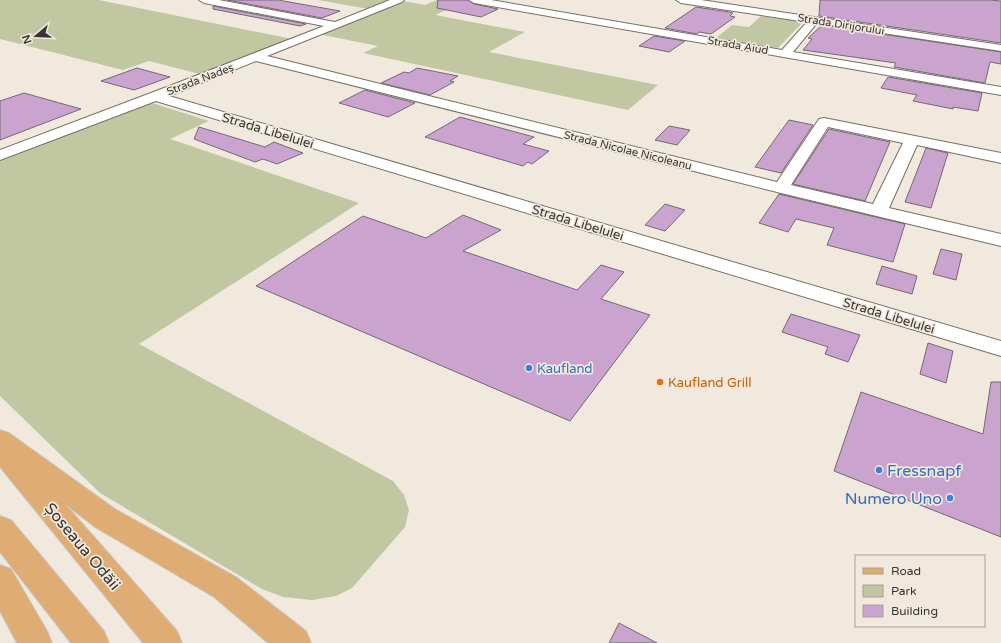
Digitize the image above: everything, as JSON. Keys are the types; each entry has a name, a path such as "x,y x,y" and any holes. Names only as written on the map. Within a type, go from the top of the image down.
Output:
{"main road":[{"path":"0,440 105,518 225,587 294,643"},
{"name":"Șoseaua Odăii","path":"0,448 166,643"},
{"path":"0,529 92,643"},
{"path":"0,578 35,643"}],"street":[{"path":"204,0 336,24"},
{"name":"Strada Nadeș","path":"0,155 256,57 399,0"},
{"name":"Strada Aiud","path":"474,0 1001,91"},
{"name":"Strada Dirijorului","path":"681,0 1001,48"},
{"path":"785,54 814,20"},
{"name":"Strada Nicolae Nicoleanu","path":"256,57 781,188 1001,240"},
{"name":"Strada Libelulei","path":"155,96 1001,349"},
{"path":"781,188 824,122 1001,158"},
{"path":"879,210 912,140"}],"green space":[{"path":"0,0 99,0 297,40 207,76 149,61 123,70 0,39"},
{"path":"318,0 399,0 374,10"},
{"path":"437,0 459,0 458,5 435,15 525,32 489,52 658,85 628,110 363,53 378,46 318,34 403,1 425,5"},
{"path":"761,16 803,22 778,48 716,38 732,25 749,27"},
{"path":"149,102 209,121 170,139 359,203 139,344 393,481 404,495 409,510 405,527 352,588 336,596 312,600 283,597 262,589 100,493 0,396 0,161"}],"building":[{"path":"227,0 278,0 340,11 322,18"},
{"path":"438,0 468,0 474,4 498,9 481,17 437,8"},
{"path":"820,0 1001,1 1001,43 819,16"},
{"path":"213,6 306,24 300,26 213,9"},
{"path":"696,7 733,13 730,16 735,17 711,34 699,32 697,34 665,28"},
{"path":"822,25 1001,52 1001,64 990,62 985,83 894,67 896,63 803,50 812,39 808,38"},
{"path":"654,36 685,41 669,52 639,46"},
{"path":"137,68 170,77 134,90 101,81"},
{"path":"417,68 458,76 450,81 454,82 430,95 381,83 404,72 409,73"},
{"path":"888,77 982,93 978,111 953,107 953,109 913,101 917,95 881,88"},
{"path":"365,90 415,103 388,117 339,103"},
{"path":"24,93 81,109 0,140 0,101"},
{"path":"460,117 534,137 523,144 549,151 532,164 528,162 523,166 425,137"},
{"path":"789,120 813,125 781,173 755,167"},
{"path":"669,126 690,130 677,145 655,140"},
{"path":"199,127 265,147 274,142 303,153 277,164 263,159 255,162 194,139"},
{"path":"829,129 890,142 865,201 793,184"},
{"path":"926,148 948,153 931,208 905,202"},
{"path":"779,194 905,224 893,262 827,245 834,228 796,219 788,232 759,223"},
{"path":"665,204 685,210 665,231 645,225"},
{"name":"Kaufland","path":"463,215 501,230 463,251 577,290 601,265 624,272 601,299 650,315 570,421 256,286 363,216 426,238"},
{"path":"941,249 962,254 956,280 933,274"},
{"path":"882,266 917,276 912,294 876,284"},
{"path":"791,314 860,335 848,362 825,354 828,347 782,332"},
{"path":"928,343 953,351 946,383 920,374"},
{"path":"991,382 1001,382 1001,537 834,471 861,392 983,434"},
{"path":"619,623 657,643 609,643"}],"place":[{"name":"Kaufland","path":"529,368"},
{"name":"Kaufland Grill","path":"660,382"},
{"name":"Fressnapf","path":"879,470"},
{"name":"Numero Uno","path":"950,498"}]}
